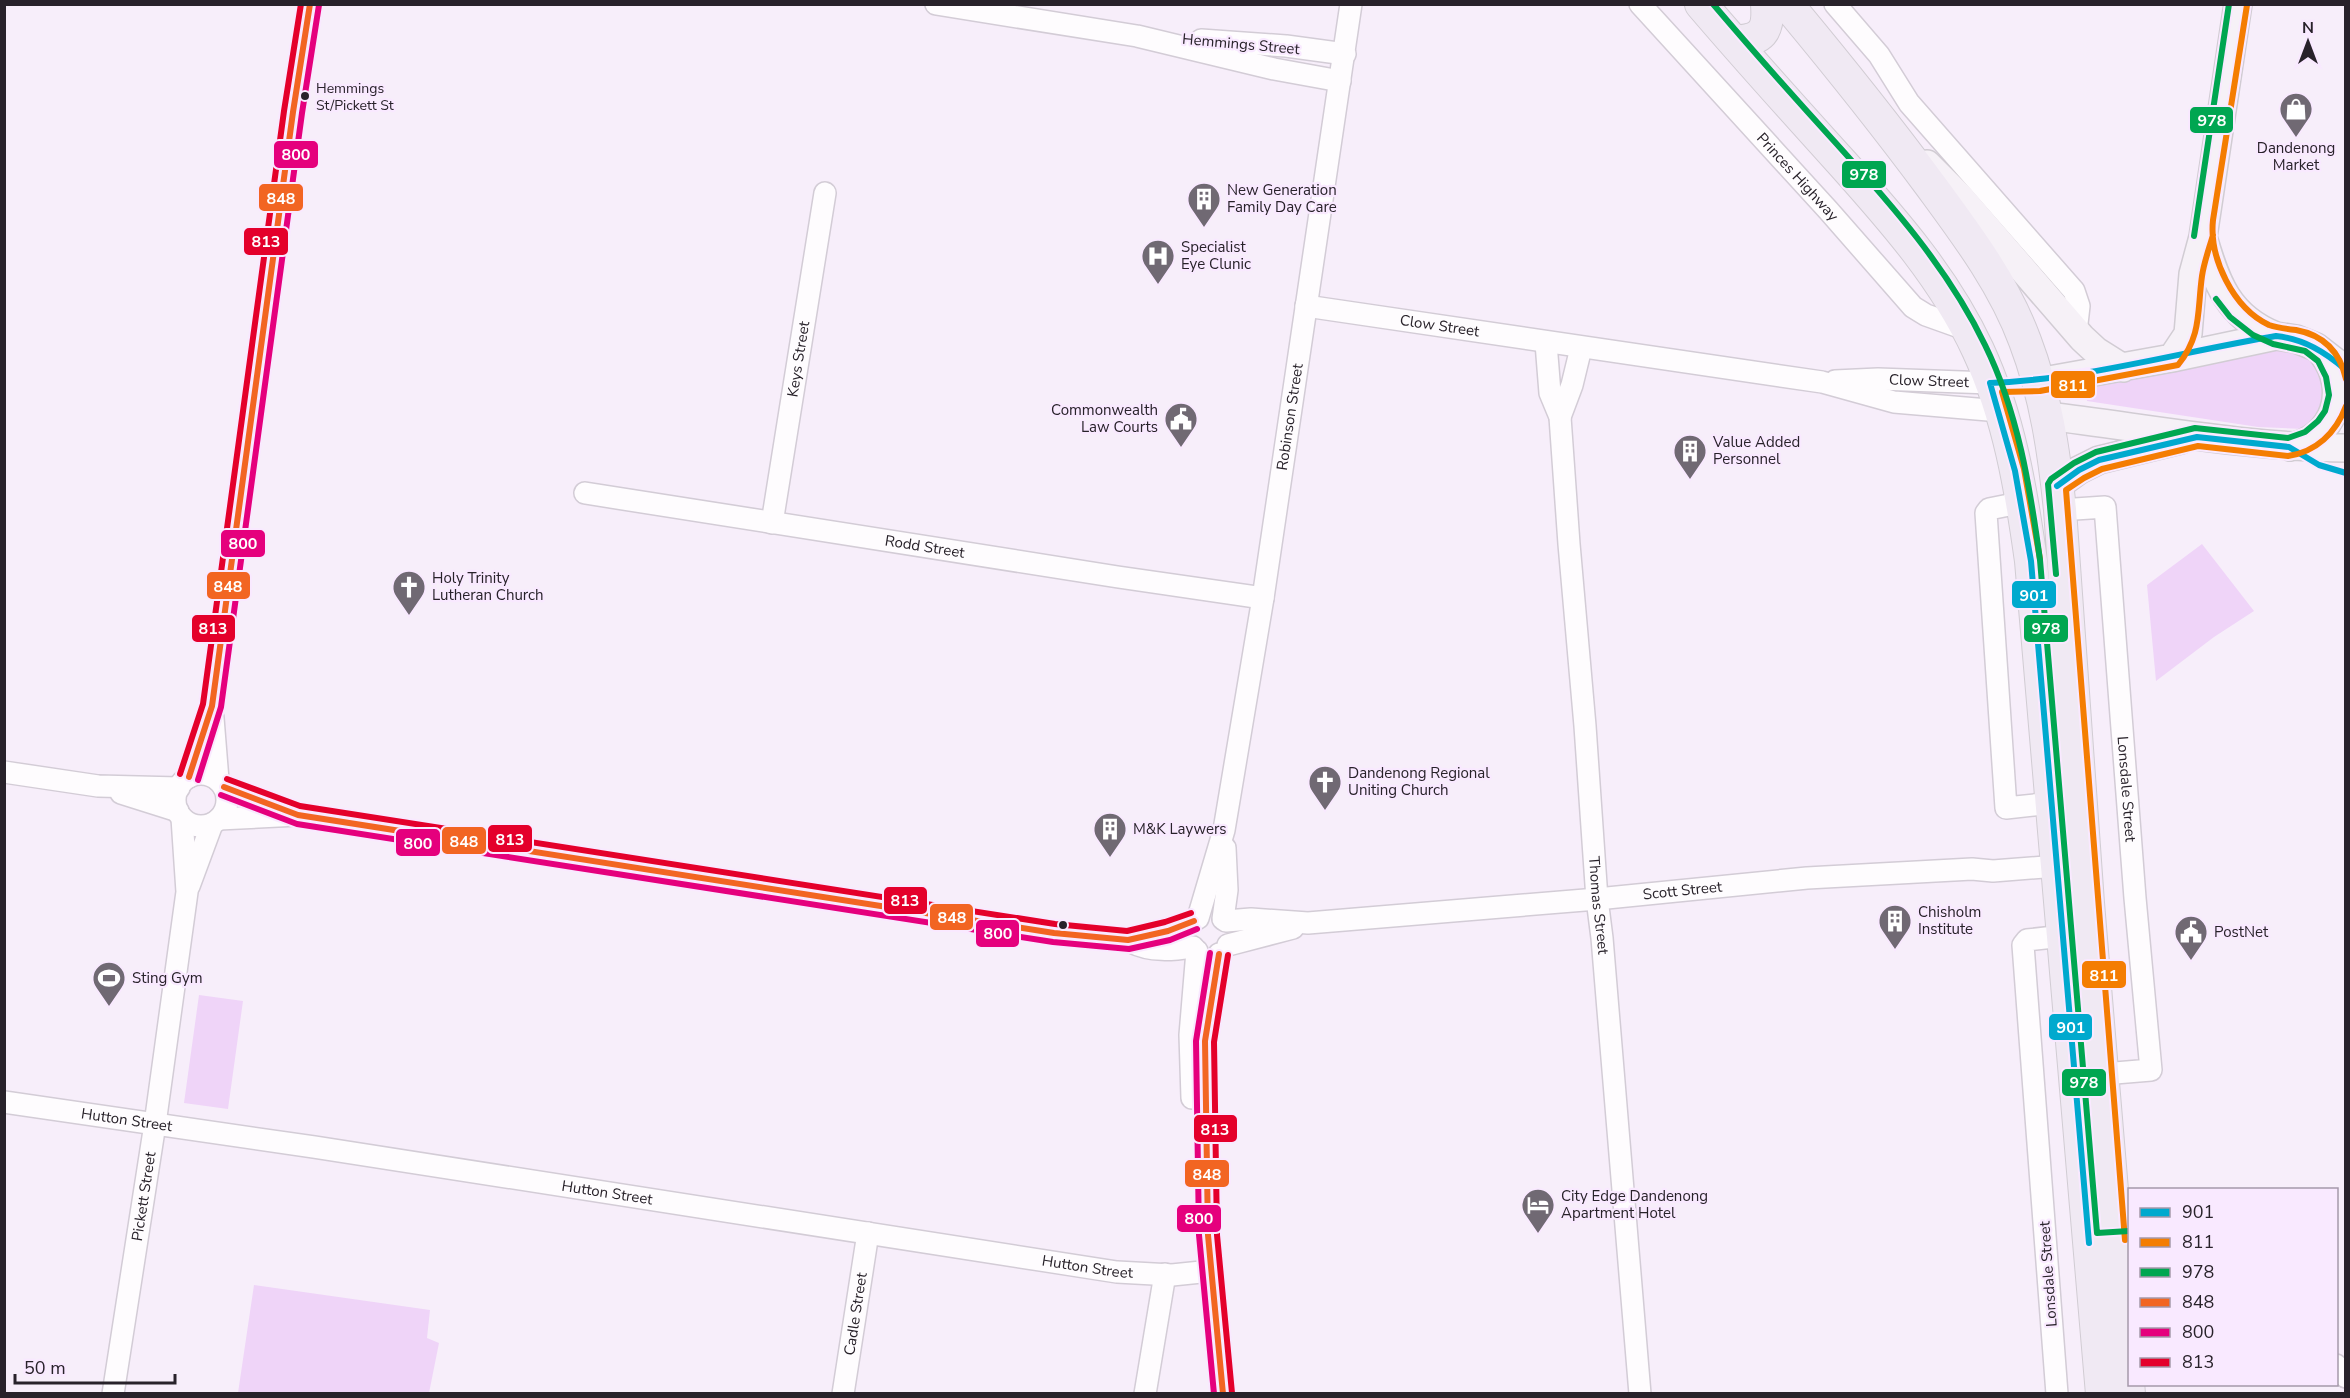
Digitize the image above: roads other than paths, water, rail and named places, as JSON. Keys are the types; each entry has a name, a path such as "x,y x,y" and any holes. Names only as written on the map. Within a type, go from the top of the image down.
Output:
{"highway":[{"path":"1701,4 1912,244 1932,270 1968,330 2010,441 2031,561 2063,936 2112,1241 2102,1394"},
{"path":"1734,42 1755,39 1764,32 1768,20 1767,4"},
{"path":"1787,4 1889,129 1956,220 1995,279 2024,339 2048,416 2059,498 2103,1074 2112,1241 2128,1394"},
{"name":"Clow Street","path":"1995,397 2038,382"},
{"name":"Clow Street","path":"1995,397 2048,416"}],"main road":[{"path":"2172,358 2188,334 2193,274 2203,237 2238,4"},
{"path":"1889,129 1961,198 2076,332 2096,351 2123,368"},
{"path":"2203,237 2215,274 2227,300 2255,326 2276,336"},
{"name":"Clow Street","path":"2038,382 2123,368 2276,336 2296,339 2316,347 2346,370"},
{"path":"2289,447 2313,438 2330,420 2337,406 2338,391 2334,373 2330,363 2316,347"},
{"name":"Clow Street","path":"2048,416 2197,437 2289,447 2346,448"},
{"path":"2059,498 2079,470 2099,460 2197,437"}],"street":[{"path":"180,814 175,803 213,706 293,112 310,4"},
{"name":"Hemmings Street","path":"936,4 1137,36 1290,72 1340,81"},
{"name":"Robinson Street","path":"1196,920 1224,830 1263,598 1351,4"},
{"name":"Princes Highway","path":"1640,4 1828,210 1913,308 1968,330"},
{"path":"1835,4 1879,55 1909,103 2074,291 2079,306 2076,332"},
{"name":"Hemmings Street","path":"1137,36 1278,46 1345,54"},
{"name":"Keys Street","path":"772,523 825,193"},
{"name":"Clow Street","path":"1306,306 1822,382 1894,402 1995,397"},
{"name":"Thomas Street","path":"1546,343 1550,393 1560,417 1586,726 1597,899 1640,1394"},
{"name":"Thomas Street","path":"1560,417 1572,386 1581,348"},
{"name":"Clow Street","path":"1822,382 1878,379 1995,397"},
{"name":"Rodd Street","path":"585,493 1263,598"},
{"path":"2021,494 2013,503 2005,507 1989,509 1986,513 2006,808 2052,803"},
{"name":"Lonsdale Street","path":"2059,498 2105,507 2135,898 2151,1070 2103,1074"},
{"path":"213,706 221,784 227,804 216,821"},
{"path":"4,772 98,786 180,814 195,825 216,821 298,815 1054,933 1128,940 1168,931 1208,914 1225,920 1230,930 1205,1041 1208,1235 1223,1394"},
{"path":"98,786 184,783 204,775 298,815"},
{"name":"Pickett Street","path":"113,1394 155,1124 187,892 180,814"},
{"name":"Pickett Street","path":"187,892 216,821"},
{"name":"Robinson Street","path":"1224,830 1227,890 1225,920"},
{"name":"Scott Street","path":"1225,920 1308,923 1597,899 1807,878 1972,869 1993,871 2057,866"},
{"path":"1196,920 1190,931 1195,949 1190,1035 1195,1189 1208,1235"},
{"name":"Scott Street","path":"1224,950 1308,923"},
{"name":"Lonsdale Street","path":"2057,1394 2023,945 2027,940 2063,936"},
{"path":"1128,940 1142,947 1170,951 1195,949 1208,956 1224,950"},
{"name":"Hutton Street","path":"4,1102 1117,1272 1165,1274 1211,1271"},
{"name":"Cadle Street","path":"843,1394 868,1233"},
{"path":"1145,1394 1165,1274"}],"place":[{"name":"Hemmings St/Pickett St","path":"305,96"},
{"name":"Dandenong Market","path":"2296,138"},
{"name":"New Generation Family Day Care","path":"1204,228"},
{"name":"Specialist Eye Clunic","path":"1158,285"},
{"name":"Commonwealth Law Courts","path":"1181,448"},
{"name":"Value Added Personnel","path":"1690,480"},
{"name":"Holy Trinity Lutheran Church","path":"409,616"},
{"name":"Dandenong Regional Uniting Church","path":"1325,811"},
{"name":"M&K Laywers","path":"1110,858"},
{"name":"Chisholm Institute","path":"1895,950"},
{"name":"PostNet","path":"2191,961"},
{"name":"Sting Gym","path":"109,1007"},
{"name":"City Edge Dandenong Apartment Hotel","path":"1538,1234"}]}
